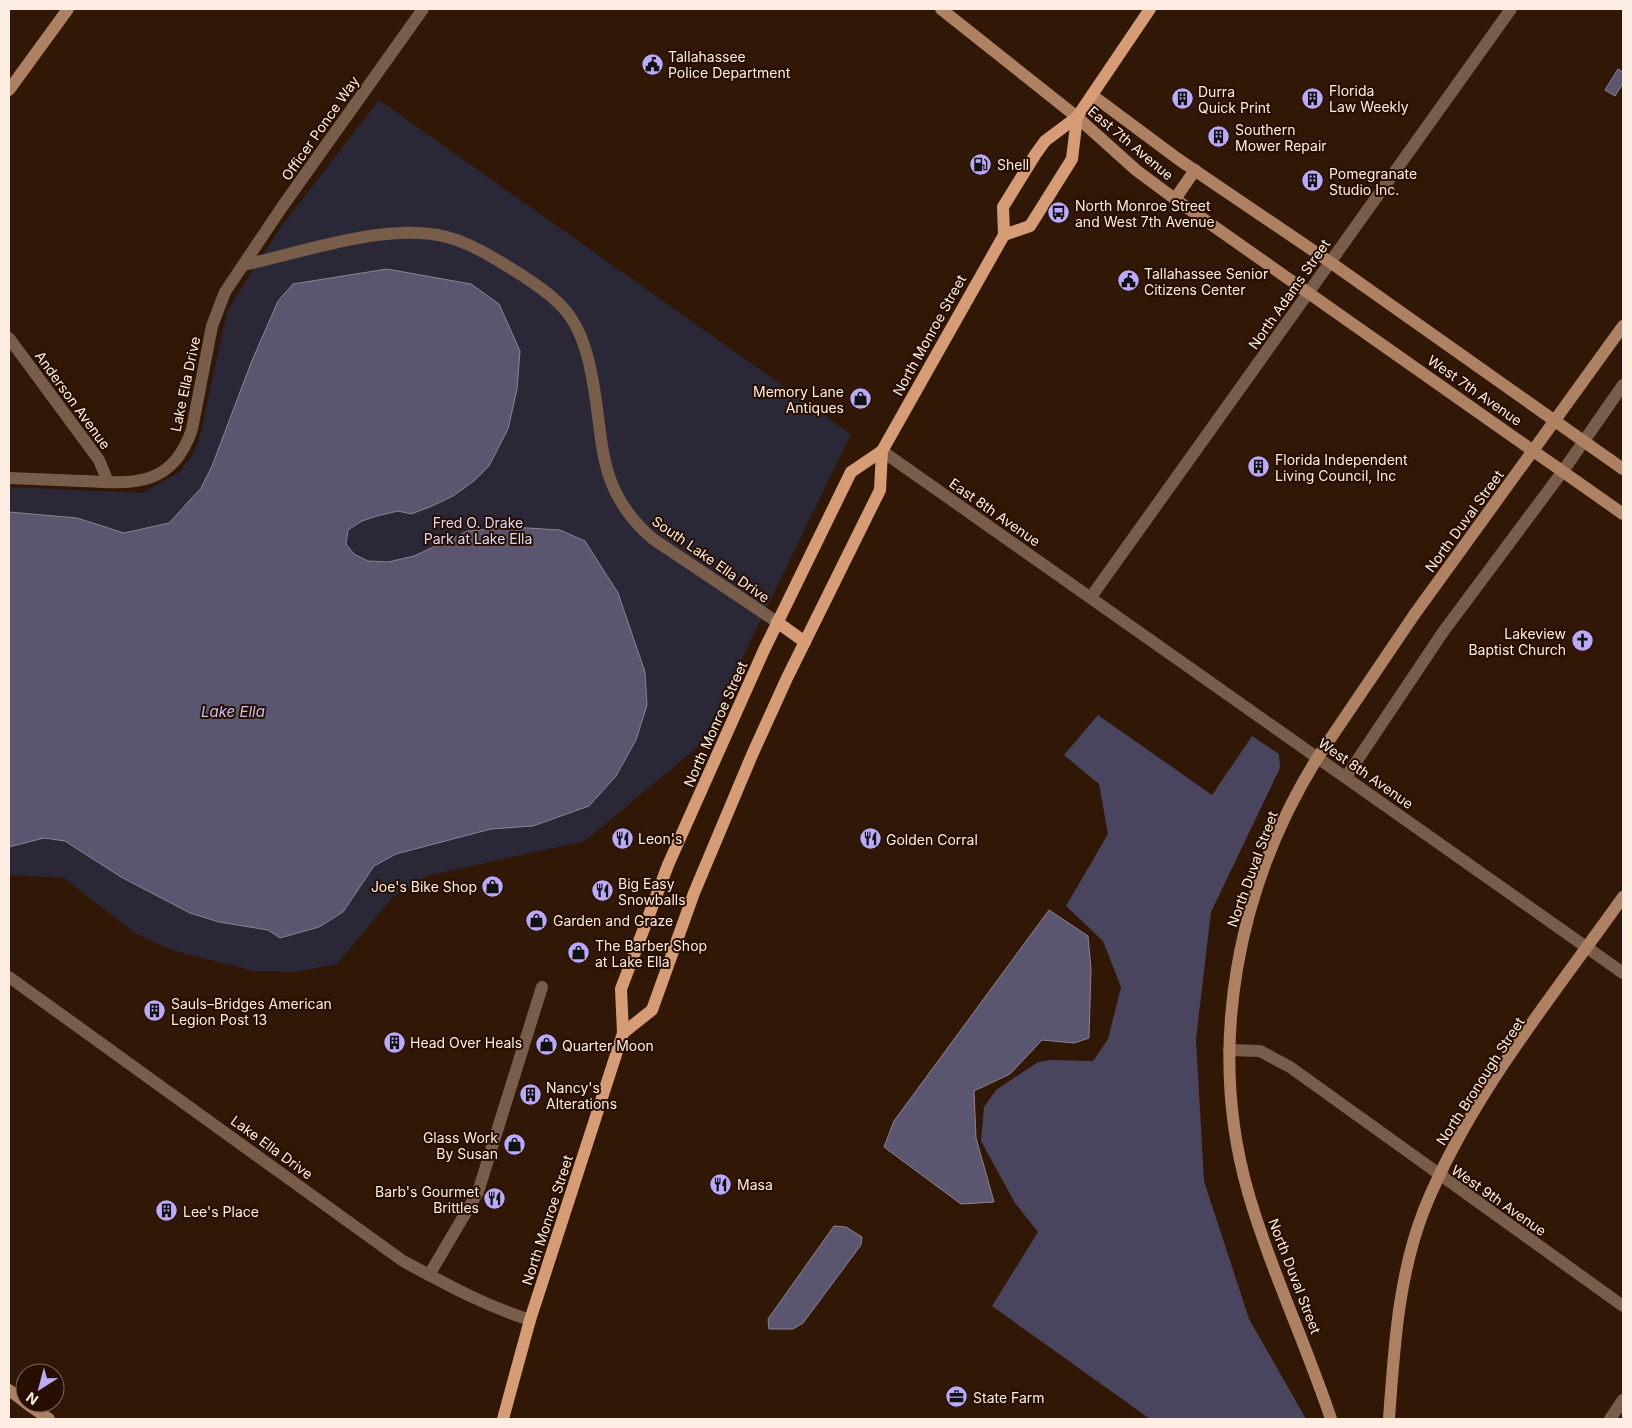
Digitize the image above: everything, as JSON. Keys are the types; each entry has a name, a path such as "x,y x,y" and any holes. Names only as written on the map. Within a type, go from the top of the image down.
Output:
{"main road":[{"path":"9,90 68,9"},
{"name":"East 7th Avenue","path":"941,9 1077,117 1136,170 1308,294"},
{"path":"1077,117 1072,159 1030,226 1004,234 1002,207 1045,141 1077,117 1150,9"},
{"name":"East 7th Avenue","path":"1092,95 1195,170 1330,262"},
{"path":"1175,199 1195,170"},
{"name":"North Monroe Street","path":"623,1033 652,1010 694,893 752,756 804,642 880,490 882,451 1004,234"},
{"name":"West 7th Avenue","path":"1330,262 1623,469"},
{"name":"West 7th Avenue","path":"1308,294 1534,450 1623,514"},
{"name":"North Duval Street","path":"1331,1419 1248,1192 1230,1103 1229,1050 1231,1002 1248,918 1273,845 1301,785 1318,757 1414,615 1623,326"},
{"name":"North Monroe Street","path":"503,1419 530,1320 623,1033 621,989 668,865 778,622 851,472 882,451"},
{"path":"778,622 804,642"},
{"name":"North Bronough Street","path":"1389,1419 1393,1359 1408,1266 1424,1212 1440,1176 1456,1141 1501,1069 1623,897"}],"street":[{"name":"Officer Ponce Way","path":"243,266 423,9"},
{"name":"North Adams Street","path":"1091,597 1511,9"},
{"name":"South Lake Ella Drive","path":"243,266 363,238 421,232 465,243 493,257 546,291 560,302 579,332 590,367 605,465 622,506 638,526 653,539 778,622"},
{"name":"Lake Ella Drive","path":"9,478 137,482 150,478 178,458 187,443 216,314 225,292 243,266"},
{"name":"Anderson Avenue","path":"9,338 99,460 108,482"},
{"path":"1346,777 1443,632 1564,471 1623,385"},
{"name":"East 8th Avenue","path":"882,451 1091,597"},
{"name":"West 8th Avenue","path":"1091,597 1623,973"},
{"name":"Lake Ella Drive","path":"9,976 403,1261 468,1297 497,1310 530,1320"},
{"path":"429,1275 478,1192 542,987"},
{"name":"West 9th Avenue","path":"1229,1050 1260,1050 1290,1067 1623,1306"},
{"path":"1610,1419 1623,1400"}],"green space":[{"name":"Lake Ella","path":"379,100 851,434 700,745 585,841 427,876 393,897 337,964 295,972 254,971 175,951 136,934 64,878 12,875 9,878 9,487 143,493 179,472 192,456 199,440 227,311 280,228"}],"shaded area":[{"path":"1098,715 1212,795 1252,736 1279,754 1280,768 1211,912 1196,1039 1204,1181 1249,1319 1306,1419 1150,1419 992,1306 1038,1232 1015,1203 981,1141 984,1107 996,1090 1038,1062 1051,1060 1093,1061 1108,1039 1121,987 1103,941 1066,906 1108,834 1099,784 1064,755"}],"water":[{"path":"1618,69 1623,72 1623,83 1615,96 1605,90"},
{"name":"Lake Ella","path":"387,269 471,284 499,304 520,351 517,389 508,429 489,466 474,481 453,496 411,514 398,511 362,521 348,530 346,544 354,554 368,561 388,562 414,556 468,531 512,527 560,530 585,541 618,593 645,672 647,705 636,740 616,776 589,806 533,826 491,829 396,854 374,866 343,912 319,927 280,938 268,930 219,922 190,913 121,877 65,841 44,838 9,847 9,512 77,518 124,533 169,523 201,488 212,466 251,363 278,301 293,284"},
{"path":"1049,910 1088,936 1091,969 1089,1038 1074,1043 1042,1040 1010,1074 974,1091 976,1138 994,1202 961,1204 884,1147 894,1121"},
{"path":"834,1226 846,1227 862,1237 861,1245 803,1323 793,1329 769,1329 768,1319"}],"place":[{"name":"Tallahassee Police Department","path":"652,64"},
{"name":"Florida Law Weekly","path":"1313,98"},
{"name":"Durra Quick Print","path":"1182,99"},
{"name":"Southern Mower Repair","path":"1219,137"},
{"name":"Shell","path":"981,164"},
{"name":"Pomegranate Studio Inc.","path":"1313,181"},
{"name":"North Monroe Street and West 7th Avenue","path":"1059,213"},
{"name":"Tallahassee Senior Citizens Center","path":"1128,281"},
{"name":"Memory Lane Antiques","path":"860,399"},
{"name":"Florida Independent Living Council, Inc","path":"1259,467"},
{"name":"Lakeview Baptist Church","path":"1582,641"},
{"name":"Leon's","path":"622,838"},
{"name":"Golden Corral","path":"870,839"},
{"name":"Joe's Bike Shop","path":"493,886"},
{"name":"Big Easy Snowballs","path":"602,891"},
{"name":"Garden and Graze","path":"537,920"},
{"name":"The Barber Shop at Lake Ella","path":"579,953"},
{"name":"Sauls–Bridges American Legion Post 13","path":"155,1011"},
{"name":"Head Over Heals","path":"394,1042"},
{"name":"Quarter Moon","path":"546,1045"},
{"name":"Nancy's Alterations","path":"530,1095"},
{"name":"Glass Work By Susan","path":"514,1145"},
{"name":"Masa","path":"721,1184"},
{"name":"Barb's Gourmet Brittles","path":"495,1199"},
{"name":"Lee's Place","path":"167,1211"},
{"name":"State Farm","path":"957,1397"}],"park label":[{"name":"Fred O. Drake Park at Lake Ella","path":"478,530"}]}
